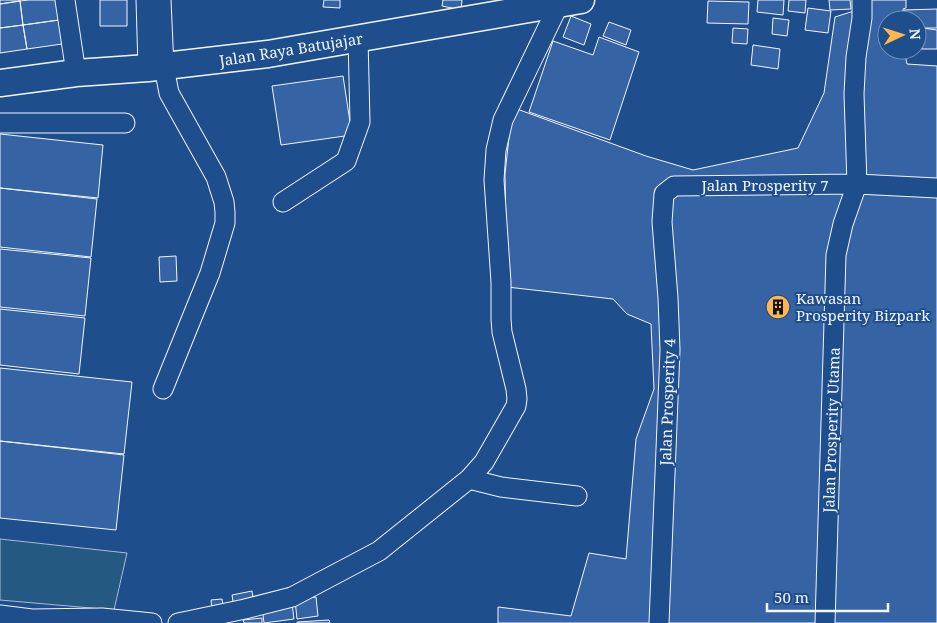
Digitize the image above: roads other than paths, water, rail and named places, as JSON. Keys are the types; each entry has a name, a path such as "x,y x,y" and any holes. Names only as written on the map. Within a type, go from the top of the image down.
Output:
{"highway":[{"name":"Jalan Raya Batujajar","path":"0,83 76,74 156,68 268,54 570,2"}],"street":[{"path":"65,0 76,74"},
{"path":"146,0 156,68 216,178 226,212 225,223 210,274 163,389"},
{"path":"156,68 162,0"},
{"name":"Jalan Prosperity Utama","path":"825,623 836,256 843,224 857,184 854,94 856,57 862,18 862,0"},
{"path":"178,623 292,597 379,551 470,480 484,462 516,406 517,399 502,332 501,282 494,180 496,150 503,120 570,2"},
{"path":"283,202 346,161 360,122 358,38"},
{"path":"0,123 125,123"},
{"name":"Jalan Prosperity 7","path":"674,186 857,184 937,188"},
{"name":"Jalan Prosperity 4","path":"659,623 670,350 662,222 664,194 674,186"},
{"path":"470,480 501,487 577,496"},
{"path":"0,616 32,619 102,618 152,623"}],"place":[{"name":"Kawasan Prosperity Bizpark","path":"778,307"}]}
